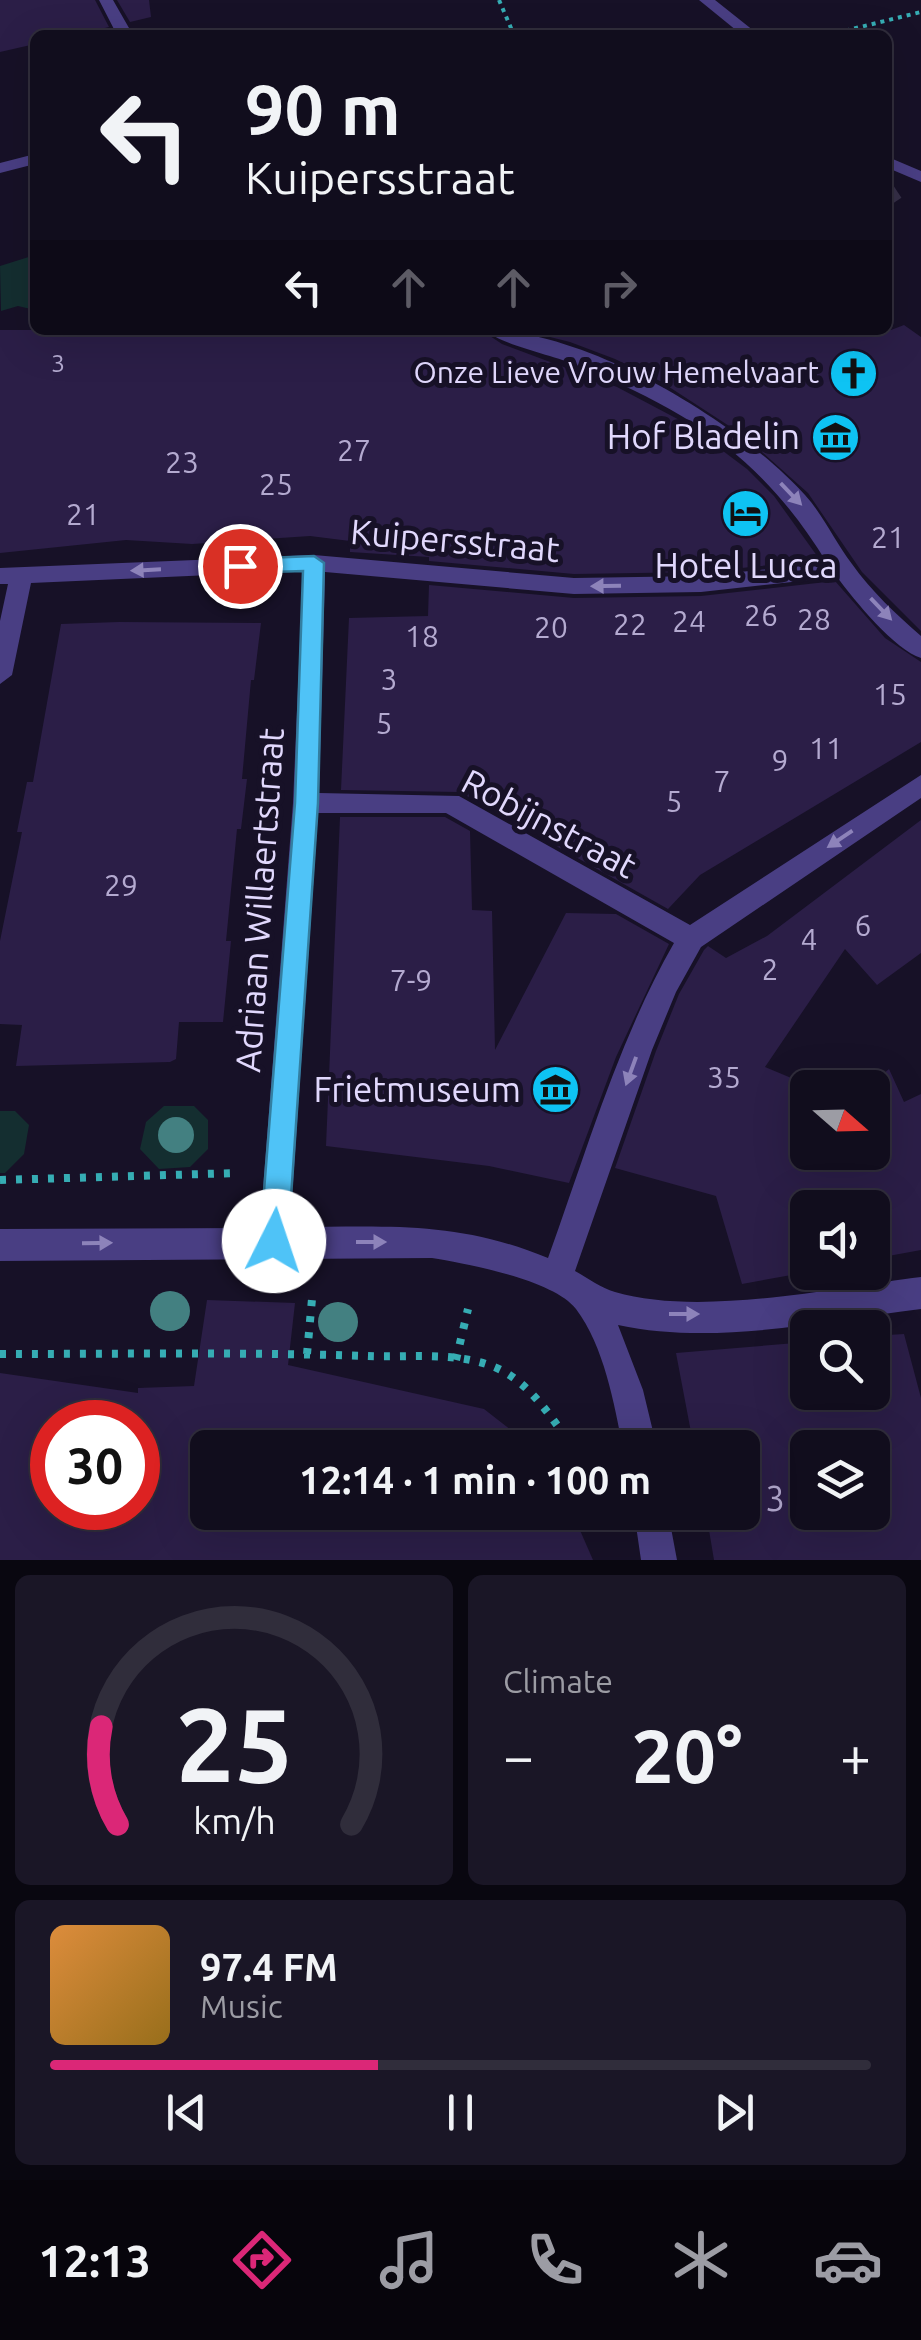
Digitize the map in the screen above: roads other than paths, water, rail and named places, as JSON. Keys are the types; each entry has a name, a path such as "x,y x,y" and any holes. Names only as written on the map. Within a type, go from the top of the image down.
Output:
{"street":[{"path":"106,0 122,30"},
{"path":"706,0 744,30"},
{"path":"0,168 30,161"},
{"path":"892,164 921,177"},
{"path":"902,188 921,177"},
{"path":"510,335 623,378 679,405 722,433 798,500 842,569 921,649"},
{"name":"Kuipersstraat","path":"10,576 314,563 574,586 701,584 842,569"},
{"name":"Adriaan Willaertstraat","path":"274,1241 306,803 314,563"},
{"path":"0,675 10,576"},
{"path":"556,1278 638,1050 664,986 692,939 921,785"},
{"name":"Robijnstraat","path":"306,803 450,802 692,939"},
{"path":"0,1245 432,1242 481,1250 556,1278 588,1300 630,1312 701,1314 921,1294"},
{"path":"588,1300 613,1345 631,1398 637,1430"},
{"path":"654,1530 659,1560"}],"tunnel":[{"path":"892,194 897,191"}],"place":[{"name":"Onze Lieve Vrouw Hemelvaart","path":"854,373"},
{"name":"Hof Bladelin","path":"835,437"},
{"name":"Hotel Lucca","path":"746,514"},
{"name":"Frietmuseum","path":"556,1090"}]}
